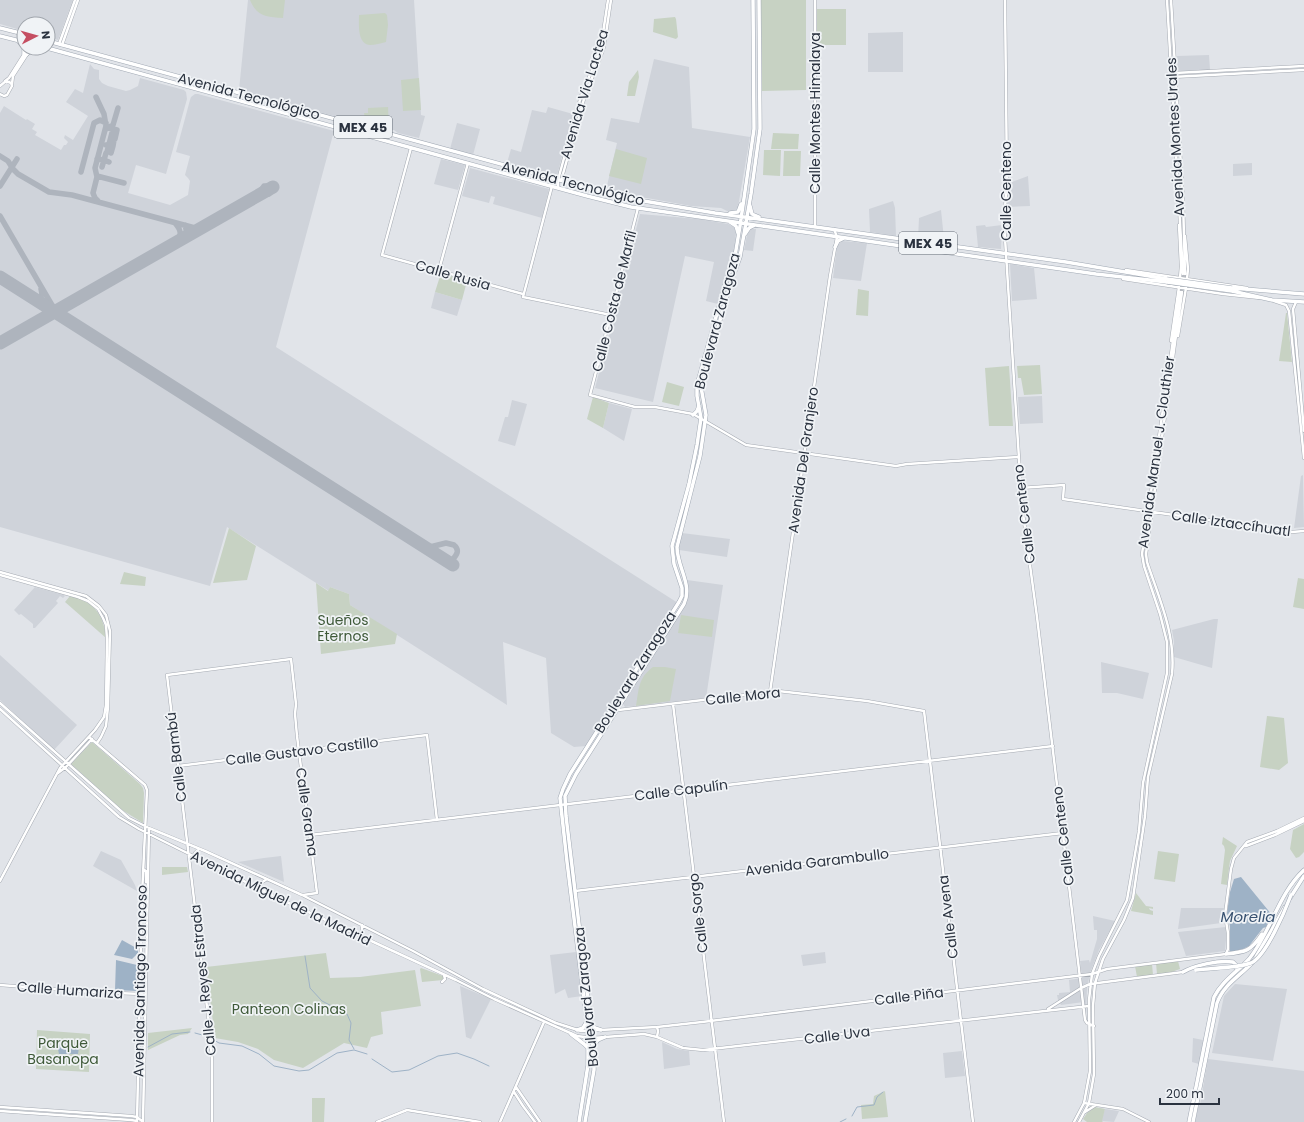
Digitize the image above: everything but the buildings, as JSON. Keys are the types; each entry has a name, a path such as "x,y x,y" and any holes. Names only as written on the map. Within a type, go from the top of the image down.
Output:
{"main road":[{"path":"61,44 75,0"},
{"path":"61,44 78,0"},
{"name":"Avenida Via Lactea","path":"560,181 581,96 601,46 608,0"},
{"name":"Avenida Via Lactea","path":"558,188 586,92 602,54 611,0"},
{"name":"Boulevard Zaragoza","path":"578,1122 587,1070 588,1038 591,1024 561,792 681,599 682,588 673,559 672,544 694,466 701,418 697,393 698,381 726,279 734,259 741,223 754,129 753,0"},
{"name":"Boulevard Zaragoza","path":"562,805 570,783 684,604 686,597 687,587 678,557 677,544 699,462 706,421 706,412 701,388 730,284 740,257 760,129 759,0"},
{"name":"Calle Montes Himalaya","path":"815,0 815,227"},
{"name":"Calle Centeno","path":"1005,0 1007,181 1004,217 1020,488 1053,746 1083,1006 1085,1021 1089,1024"},
{"name":"Avenida Montes Urales","path":"1167,0 1181,209"},
{"name":"Avenida Montes Urales","path":"1171,0 1176,75 1184,274"},
{"path":"0,28 16,32"},
{"path":"0,36 14,40"},
{"name":"Avenida Tecnológico","path":"56,43 626,198 680,208 1066,262 1136,276 1232,290 1288,304 1304,302"},
{"name":"Avenida Tecnológico","path":"56,50 558,188 638,208 1107,275 1136,276"},
{"path":"99,62 101,55"},
{"path":"0,86 11,77 25,56"},
{"path":"1176,75 1304,66"},
{"path":"1172,75 1304,70"},
{"path":"0,94 4,96 7,95 11,89 11,77"},
{"path":"5,81 12,84"},
{"path":"204,91 206,84"},
{"name":"Calle Rusia","path":"411,148 382,255 439,270 523,296 611,316"},
{"path":"439,270 468,163"},
{"path":"523,296 552,186"},
{"path":"724,214 737,212 743,202"},
{"path":"749,203 752,214 766,219"},
{"name":"Calle Costa de Marfil","path":"638,208 590,395 635,407 655,407 693,414"},
{"path":"670,213 678,212 680,208"},
{"path":"686,215 685,211 689,209"},
{"path":"1173,346 1171,338 1180,292 1181,266 1178,215 1181,209"},
{"path":"1173,346 1178,338 1188,269 1181,209"},
{"path":"728,221 736,226 738,230 738,239"},
{"path":"785,229 787,227 786,223"},
{"path":"793,230 792,228 794,224"},
{"path":"743,238 747,230 756,225"},
{"path":"834,229 837,237"},
{"name":"Avenida Del Granjero","path":"770,692 837,237"},
{"path":"835,247 838,241 844,238"},
{"path":"913,248 916,245 916,241"},
{"path":"923,249 921,245 925,242"},
{"path":"1066,262 1066,269"},
{"name":"Avenida Tecnológico","path":"1110,270 1126,270 1187,278 1253,290"},
{"name":"Avenida Tecnológico","path":"1107,275 1258,299 1262,298"},
{"path":"1172,286 1180,292"},
{"name":"Avenida Tecnológico","path":"1232,290 1304,294"},
{"path":"1285,293 1294,343 1304,431"},
{"path":"1296,302 1292,309 1304,458"},
{"path":"1288,304 1292,309"},
{"name":"Avenida Manuel J. Clouthier","path":"1093,984 1092,974 1099,956 1127,900 1138,831 1143,784 1167,673 1167,642 1142,557 1150,512 1173,346"},
{"path":"693,414 698,411 699,405"},
{"path":"693,414 746,445 894,466 1018,457"},
{"name":"Calle Iztaccíhuatl","path":"1020,488 1064,485 1063,499 1290,532 1304,531"},
{"name":"Avenida Manuel J. Clouthier","path":"1074,1122 1084,1103 1090,1071 1089,1006 1093,984 1099,968 1126,916 1133,898 1145,816 1148,777 1172,674 1170,634 1146,560 1150,512"},
{"path":"0,572 86,596 99,606 106,615 110,631 106,726 102,737 97,743 90,738"},
{"path":"0,575 83,599 92,604 102,615 106,625 105,709 102,719 90,738 68,765 58,773"},
{"name":"Calle Grama","path":"167,676 291,659 299,751 318,893 302,895"},
{"name":"Calle Bambú","path":"167,676 186,838"},
{"name":"Calle Mora","path":"610,711 786,691 867,701 924,711"},
{"name":"Avenida Miguel de la Madrid","path":"0,703 122,813 145,826 196,847 302,895 434,962 483,989 556,1022 578,1030 590,1031"},
{"name":"Calle Sorgo","path":"673,704 724,1122"},
{"name":"Avenida Miguel de la Madrid","path":"0,709 66,767 119,817 148,834 260,889 544,1022 573,1035 592,1038"},
{"name":"Calle Avena","path":"924,711 973,1122"},
{"name":"Calle Gustavo Castillo","path":"178,766 427,735 437,820"},
{"path":"0,882 62,765 90,738"},
{"name":"Avenida Santiago Troncoso","path":"97,743 146,786 147,790 143,869 137,1122"},
{"name":"Calle Capulín","path":"310,835 1053,746"},
{"path":"1268,927 1250,949 1243,952 1226,954 1228,949 1225,915 1232,862 1247,842 1282,829 1304,818"},
{"path":"1244,846 1275,835 1304,822"},
{"name":"Avenida Santiago Troncoso","path":"143,1122 149,828"},
{"name":"Avenida Garambullo","path":"573,892 1063,833"},
{"name":"Calle J. Reyes Estrada","path":"186,838 211,1043 212,1122"},
{"path":"176,847 180,846 180,841"},
{"path":"181,850 186,848 187,844"},
{"path":"189,854 190,848 196,847"},
{"path":"196,857 194,853 200,849"},
{"path":"143,869 146,871 147,888"},
{"path":"1189,1122 1214,997 1221,986 1255,951 1279,905 1295,879 1304,870"},
{"path":"1192,1122 1219,996 1225,987 1256,958 1291,894 1304,876"},
{"path":"260,889 261,882 268,879"},
{"name":"Boulevard Zaragoza","path":"573,892 586,1020 592,1038 593,1047 594,1070 585,1122"},
{"path":"1046,1010 1058,1004 1081,988 1093,984 1245,965 1258,958 1265,948 1291,894"},
{"path":"357,935 362,932 362,925"},
{"name":"Calle Piña","path":"590,1031 657,1027 712,1021 1080,976 1097,973 1107,969 1226,954"},
{"path":"1099,956 1097,964 1099,968"},
{"path":"1183,972 1195,966 1230,961 1236,965 1232,974"},
{"path":"1101,964 1107,969"},
{"path":"442,982 445,979 444,975"},
{"path":"1079,1122 1089,1104 1094,1074 1093,984"},
{"name":"Calle Humariza","path":"0,985 140,994"},
{"path":"140,994 144,995 145,1014"},
{"path":"1058,1004 1061,1009"},
{"name":"Calle Uva","path":"592,1038 638,1034 657,1036 689,1049 715,1050 1089,1006"},
{"path":"586,1020 584,1026 578,1030 578,1034 573,1035 585,1045 588,1050"},
{"path":"500,1122 544,1022"},
{"path":"591,1024 595,1028 601,1030"},
{"path":"1089,1024 1094,1026"},
{"path":"657,1027 657,1036"},
{"path":"593,1047 598,1040 605,1037"},
{"path":"1204,1046 1205,1062"},
{"path":"516,1087 540,1122"},
{"path":"1195,1088 1194,1102 1196,1105"},
{"path":"514,1091 535,1122"},
{"path":"1084,1103 1123,1109 1149,1122"},
{"path":"1085,1112 1097,1104"},
{"path":"0,1107 131,1116 143,1122"},
{"path":"377,1122 407,1110 480,1122"},
{"path":"0,1111 131,1120 137,1122"},
{"path":"131,1120 137,1118 143,1111"}],"shaded area":[{"path":"0,0 73,0 58,40 56,39 56,16 16,16 16,29 0,24"},
{"path":"248,0 414,0 421,115 425,116 419,138 398,133 394,130 387,130 286,103 285,101 278,99 276,100 239,90"},
{"path":"903,32 903,72 868,72 868,33"},
{"path":"1209,55 1210,70 1178,71 1177,56"},
{"path":"654,59 689,67 692,128 750,137 738,207 735,211 729,212 721,208 691,206 633,197 606,190 617,143 606,140 611,118 639,123"},
{"path":"90,64 94,69 99,70 99,79 102,83 108,86 126,91 130,90 138,86 140,78 184,90 186,92 187,99 166,174 136,165 128,193 170,205 188,195 190,181 185,175 190,156 176,152 190,100 195,94 334,131 276,347 678,603 586,746 574,747 551,733 546,658 503,642 507,705 350,605 349,594 330,587 329,591 227,527 210,586 0,527 0,113 4,106 26,120 27,119 35,124 32,129 37,132 35,135 61,150 68,142 64,138 65,135 73,140 88,116 66,102 75,89 83,93"},
{"path":"548,107 573,114 557,176 507,163 511,149 521,152 532,110 546,113"},
{"path":"457,123 480,129 473,155 450,149"},
{"path":"441,159 465,165 458,190 434,184"},
{"path":"1252,163 1252,175 1233,176 1233,164"},
{"path":"470,168 549,189 542,218 493,204 495,197 491,196 489,203 462,196"},
{"path":"1028,176 1030,206 1007,207 1009,183"},
{"path":"893,201 895,208 896,236 870,232 869,209"},
{"path":"941,210 943,241 918,239 919,218"},
{"path":"640,214 699,219 728,224 734,227 736,233 734,254 725,278 718,304 706,301 714,262 685,256 653,402 595,388"},
{"path":"985,225 986,227 1002,225 1001,249 978,247 976,226"},
{"path":"751,229 756,229 753,251 744,250 747,235"},
{"path":"842,241 867,243 861,281 833,278 837,246"},
{"path":"1010,264 1034,268 1037,299 1012,301"},
{"path":"435,292 462,300 457,316 431,308"},
{"path":"1042,396 1043,423 1020,424 1018,397"},
{"path":"512,400 527,404 515,446 498,441 505,417 508,417"},
{"path":"609,403 632,409 624,441 603,428"},
{"path":"1303,475 1304,527 1294,528 1301,476"},
{"path":"682,533 730,539 727,557 679,550 679,543"},
{"path":"687,580 723,585 706,698 625,707 623,704 687,601 689,594"},
{"path":"35,587 65,596 63,598 60,596 56,601 58,603 35,628 33,628 33,624 14,610"},
{"path":"1218,619 1212,668 1174,657 1172,630"},
{"path":"0,655 77,725 54,750 0,700"},
{"path":"1101,662 1149,673 1143,699 1117,693 1102,693"},
{"path":"101,851 121,860 137,891 93,866"},
{"path":"281,856 284,882 238,862 264,858"},
{"path":"1181,908 1224,908 1221,923 1178,929"},
{"path":"1093,916 1115,921 1099,950 1090,973 1087,988 1086,1016 1084,1002 1061,1005 1057,995 1059,995 1059,993 1070,992 1069,980 1082,978 1080,961 1089,960 1090,963 1097,939 1097,930 1094,930"},
{"path":"1226,927 1225,951 1186,956 1178,932"},
{"path":"576,952 582,996 568,998 565,989 555,994 550,955"},
{"path":"825,952 826,963 803,966 801,955"},
{"path":"1235,984 1287,989 1273,1061 1212,1053 1224,996"},
{"path":"460,986 491,999 471,1039 466,1037"},
{"path":"1193,1038 1203,1040 1199,1064 1192,1062"},
{"path":"662,1042 677,1049 689,1051 690,1065 664,1069"},
{"path":"962,1051 965,1076 945,1078 943,1053"},
{"path":"1208,1059 1304,1071 1304,1122 1195,1122 1200,1105"},
{"path":"1105,1109 1119,1111 1114,1122 1101,1121"}],"green space":[{"path":"250,0 285,0 283,18 267,16 259,13"},
{"path":"761,0 806,0 806,90 762,91"},
{"path":"817,9 846,9 846,45 817,45"},
{"path":"385,13 387,15 388,25 386,42 372,45 366,44 360,33 359,15"},
{"path":"675,17 678,37 676,39 653,32 654,19"},
{"path":"638,70 639,77 635,96 627,96 629,82"},
{"path":"419,78 421,110 403,111 401,80"},
{"path":"388,107 389,129 366,124 364,113 368,113 368,108"},
{"path":"773,133 799,134 798,149 771,149"},
{"path":"616,149 647,158 641,184 609,176"},
{"path":"764,150 781,150 780,176 763,175"},
{"path":"784,151 801,151 800,176 783,176"},
{"path":"441,273 467,281 462,300 435,292"},
{"path":"858,289 869,291 868,316 856,315"},
{"path":"1287,313 1292,362 1279,361"},
{"path":"1040,365 1042,394 1024,395 1021,378 1018,378 1017,366"},
{"path":"1009,366 1013,426 989,426 985,368"},
{"path":"667,382 684,387 679,406 662,402"},
{"path":"593,397 609,403 603,428 587,419"},
{"path":"229,528 256,546 247,580 213,583"},
{"path":"124,572 146,577 145,586 120,584"},
{"path":"1298,578 1304,579 1304,609 1293,607"},
{"name":"Sueños Eternos","path":"316,583 328,591 330,587 349,594 350,605 397,634 395,644 321,654"},
{"path":"70,596 85,601 96,610 103,622 106,638 65,602"},
{"path":"681,615 714,620 712,637 678,633"},
{"path":"653,667 676,669 670,701 636,706 640,684 644,675"},
{"path":"1267,716 1284,718 1288,763 1279,770 1260,767"},
{"path":"92,742 143,788 143,823 122,810 71,764"},
{"path":"1304,824 1304,852 1296,858 1290,849 1293,830"},
{"path":"1223,837 1237,846 1230,861 1227,885 1221,884 1225,850 1222,844"},
{"path":"1158,851 1179,854 1175,882 1154,879"},
{"path":"162,867 187,867 188,872 162,875"},
{"path":"1136,893 1146,906 1153,907 1153,909 1149,908 1153,911 1153,915 1131,911"},
{"name":"Panteon Colinas","path":"326,953 330,978 360,977 415,970 421,1006 381,1012 383,1034 371,1037 367,1048 344,1043 303,1068 274,1060 258,1049 238,1042 215,1038 206,967"},
{"path":"1178,961 1180,969 1169,973 1157,974 1156,963"},
{"path":"1152,964 1153,975 1137,977 1135,966"},
{"path":"421,968 443,976 444,979 422,982"},
{"path":"192,1028 188,1034 180,1035 148,1050 148,1033"},
{"name":"Parque Basanopa","path":"37,1030 90,1034 89,1072 36,1069"},
{"path":"885,1091 888,1117 862,1119 861,1105 873,1104 874,1096"},
{"path":"312,1098 325,1098 324,1122 312,1122"},
{"path":"1095,1107 1105,1109 1103,1122 1087,1122 1083,1119 1087,1113"}],"water":[{"name":"Morelia","path":"1241,877 1272,915 1266,927 1263,928 1249,946 1230,952 1230,926 1227,913 1230,892 1234,879"},
{"path":"122,940 138,949 138,953 132,959 114,955"},
{"path":"116,960 137,965 137,991 115,990"},
{"path":"57,1044 79,1047 78,1054 59,1054"}],"waterway":[{"path":"305,956 310,988 322,1001 347,1014 351,1023 349,1040 354,1049"},
{"path":"148,1047 172,1034 190,1032"},
{"path":"195,1033 206,1036"},
{"path":"214,1040 219,1043 242,1046 259,1054 274,1066 299,1071 309,1070 337,1053 354,1050 367,1054"},
{"path":"372,1059 392,1072 409,1070 438,1056 457,1053 489,1066"},
{"path":"852,1116 857,1107 874,1105 877,1097 883,1092"},
{"path":"840,1122 846,1119"}],"taxiway":[{"path":"96,97 104,114 106,126 95,168 97,177 93,193 98,201"},
{"path":"106,129 113,125 118,108"},
{"path":"81,172 94,123 100,120 106,123"},
{"path":"109,128 117,130 115,139"},
{"path":"107,152 113,129"},
{"path":"106,145 113,146 114,140"},
{"path":"111,153 113,146"},
{"path":"97,159 104,160 106,153"},
{"path":"0,156 8,161 18,174 49,192 72,195 195,228 205,226"},
{"path":"0,186 17,159"},
{"path":"102,167 104,160 109,162"},
{"path":"97,176 124,183"},
{"path":"256,198 264,186 270,188 271,191 269,194 260,195"},
{"path":"0,216 56,312"},
{"path":"175,223 180,232 180,237 177,242"},
{"path":"182,239 187,233 185,225"},
{"path":"30,296 37,299 40,298 42,294 41,289"},
{"path":"46,306 52,308 62,308 61,313 65,318"},
{"path":"49,315 60,316"},
{"path":"426,548 446,543 454,545 457,549 456,554 452,560 446,561"}],"runway":[{"path":"0,343 273,187"},
{"path":"0,277 453,565"}],"tunnel":[{"path":"1180,292 1183,274"},
{"path":"1182,292 1185,274"}]}
